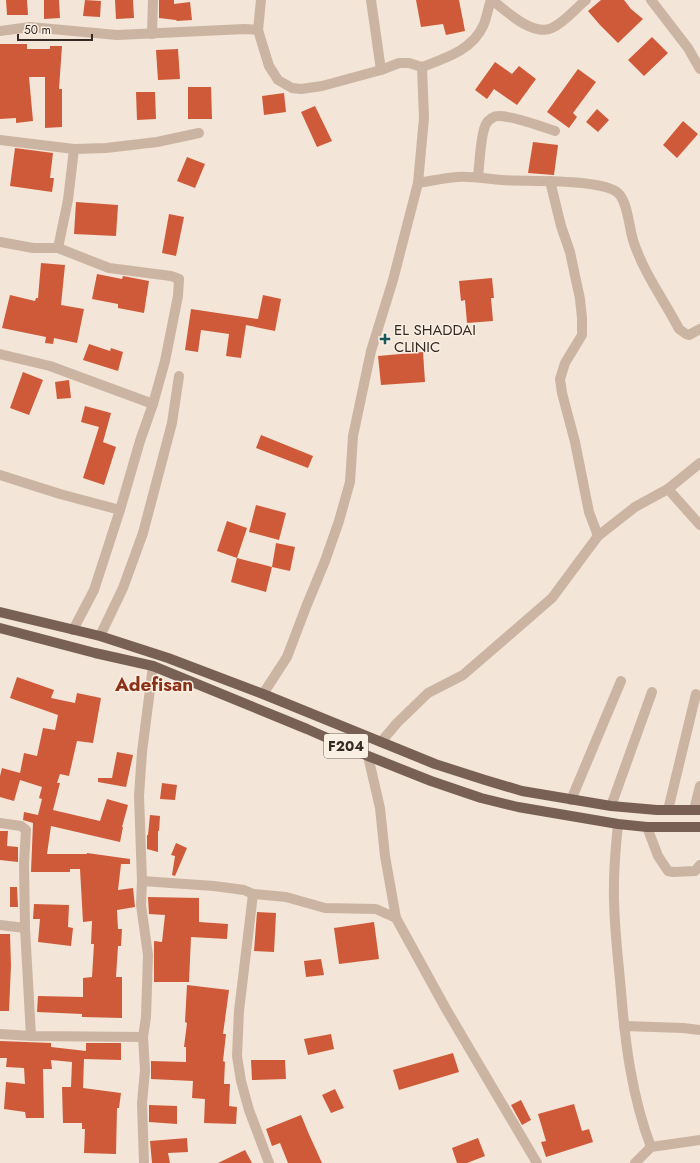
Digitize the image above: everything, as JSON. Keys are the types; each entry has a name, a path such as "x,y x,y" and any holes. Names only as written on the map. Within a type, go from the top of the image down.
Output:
{"main road":[{"name":"F204","path":"0,612 100,636 168,658 263,694 435,764 485,780 522,790 571,800 612,806 668,810 697,810"},
{"name":"F204","path":"0,628 95,653 153,666 307,729 368,756 431,781 481,798 518,807 647,828 700,827"}],"street":[{"path":"152,34 153,0"},
{"path":"262,0 258,30 269,66 278,80 292,88 301,89 322,86 381,70 399,63 409,62 422,67 445,58 466,47 478,34 484,23 492,0 515,18 527,25 546,30 561,22 586,0"},
{"path":"371,0 381,70"},
{"path":"651,0 688,48 700,69"},
{"path":"0,31 30,27 117,35 246,29 258,30"},
{"path":"263,694 287,657 340,521 350,482 353,436 371,351 390,293 418,183 424,118 422,67"},
{"path":"478,176 486,124 490,119 498,116 512,118 555,131"},
{"path":"0,140 74,149 106,148 157,142 199,133"},
{"path":"58,248 68,200 74,149"},
{"path":"418,183 456,177 478,176 503,180 593,184 609,188 618,193 623,202 633,240 644,266 679,329 689,335 700,329"},
{"path":"550,181 561,226 570,252 580,299 582,318 582,336 565,363 560,379 589,512 598,536"},
{"path":"0,242 34,248 58,248 109,268 171,276 179,279 178,296 165,362 153,404 140,441 120,510 94,590 73,630"},
{"path":"0,354 50,366 153,404"},
{"path":"100,636 123,588 143,533 172,423 179,376"},
{"path":"381,742 428,693 463,675 552,598 598,536 635,507 668,489 700,463"},
{"path":"0,475 60,494 120,510"},
{"path":"668,489 700,525"},
{"path":"144,1163 142,1103 145,1070 143,1037 146,1017 148,955 141,905 142,881 139,796 142,752 153,666"},
{"path":"571,800 621,681"},
{"path":"612,806 652,692"},
{"path":"668,810 696,694"},
{"path":"368,756 380,808 385,856 396,918 533,1162"},
{"path":"697,810 700,786"},
{"path":"0,823 21,826 26,830 24,863 25,928 31,1036"},
{"path":"618,824 614,885 616,945 624,1026 628,1062 644,1128 651,1146"},
{"path":"647,828 658,856 668,871 695,871 700,864"},
{"path":"142,881 214,886 244,890 254,894 286,897 324,908 376,909 396,918"},
{"path":"254,894 239,1011 237,1056 241,1081 247,1103 269,1163"},
{"path":"0,925 25,928"},
{"path":"624,1026 700,1030"},
{"path":"0,1034 31,1036 143,1037"},
{"path":"635,1163 651,1146 700,1140"}],"building":[{"path":"6,0 27,0 28,15 7,15"},
{"path":"44,0 59,0 60,18 44,19"},
{"path":"85,0 101,1 100,17 83,16"},
{"path":"115,0 133,0 134,18 116,19"},
{"path":"159,0 174,0 174,4 190,2 192,20 177,21 159,18"},
{"path":"416,0 459,0 465,31 446,35 443,24 421,27"},
{"path":"601,0 624,0 631,9 643,19 618,43 588,11"},
{"path":"652,37 668,53 644,76 628,60"},
{"path":"0,44 27,44 27,49 50,49 50,46 62,46 59,89 62,89 62,127 45,128 45,77 29,77 33,121 16,123 16,118 0,119"},
{"path":"178,49 180,79 158,80 156,50"},
{"path":"495,62 512,74 519,66 536,79 517,105 494,89 487,99 475,90"},
{"path":"578,69 596,82 573,113 577,117 569,128 547,112"},
{"path":"188,87 211,87 212,119 188,119"},
{"path":"136,92 155,92 156,119 137,120"},
{"path":"284,93 286,112 264,115 262,96"},
{"path":"315,106 332,141 317,147 301,112"},
{"path":"597,109 609,120 598,132 586,122"},
{"path":"683,121 698,134 677,158 663,145"},
{"path":"533,142 558,145 554,175 528,173"},
{"path":"15,148 53,153 50,178 54,178 52,192 10,186"},
{"path":"187,157 205,164 195,188 177,181"},
{"path":"76,202 118,205 116,236 74,234"},
{"path":"169,214 184,217 176,256 162,253"},
{"path":"41,263 65,265 61,305 84,309 77,343 54,338 53,344 45,343 46,337 2,328 10,295 35,301 36,298 38,298"},
{"path":"97,274 122,279 123,276 149,281 144,313 118,308 118,304 92,299"},
{"path":"492,278 494,298 491,298 493,321 467,323 465,300 461,301 459,281"},
{"path":"263,295 281,299 275,331 246,325 241,358 226,356 229,334 201,330 198,352 185,350 191,309 258,319"},
{"path":"89,344 110,351 111,348 123,352 118,371 83,360"},
{"path":"423,352 425,382 381,385 378,356"},
{"path":"23,372 43,380 29,415 10,408"},
{"path":"69,380 71,398 57,399 55,382"},
{"path":"85,406 111,413 103,442 116,447 104,485 83,478 99,427 81,422"},
{"path":"261,435 313,456 308,468 256,448"},
{"path":"256,505 286,513 279,540 249,532"},
{"path":"227,521 247,528 237,558 217,551"},
{"path":"276,543 295,547 290,571 272,567"},
{"path":"237,558 272,567 266,592 231,582"},
{"path":"17,677 54,690 51,698 75,703 77,693 101,698 93,743 77,741 69,776 60,774 57,783 60,783 53,810 100,821 107,799 128,805 122,827 120,842 51,826 47,854 87,853 130,859 130,864 121,864 118,890 133,888 135,907 117,910 118,929 122,929 121,946 118,946 116,977 122,977 122,1018 82,1017 82,1014 37,1012 38,996 83,997 83,978 92,977 94,944 91,944 92,921 83,922 80,869 70,869 70,872 31,872 33,823 23,820 24,812 38,815 42,799 39,798 42,787 20,780 14,801 0,797 0,776 2,768 20,773 24,753 37,756 43,728 55,730 58,715 10,698"},
{"path":"117,752 133,755 126,787 98,782 98,778 112,778"},
{"path":"162,783 177,785 175,800 160,799"},
{"path":"150,815 160,816 158,852 147,849 147,835"},
{"path":"0,831 8,831 7,846 18,847 18,862 0,860"},
{"path":"176,843 187,848 175,876 172,875 175,856 171,855"},
{"path":"10,887 17,887 18,907 10,907"},
{"path":"148,897 199,898 199,922 228,924 227,939 191,937 189,982 154,982 154,941 162,942 165,915 149,914"},
{"path":"34,904 69,905 68,927 73,928 71,946 38,942 40,919 33,919"},
{"path":"257,912 276,913 274,952 254,951"},
{"path":"374,922 379,959 339,964 334,928"},
{"path":"0,934 10,934 11,965 9,1011 0,1011"},
{"path":"321,959 324,975 306,977 304,961"},
{"path":"187,985 229,990 223,1034 226,1034 223,1061 225,1062 224,1084 230,1084 229,1106 237,1107 236,1124 204,1123 205,1099 192,1098 193,1081 151,1079 151,1061 186,1062 186,1047 184,1047 187,1023 185,1022"},
{"path":"331,1034 334,1049 308,1055 304,1039"},
{"path":"0,1041 51,1043 51,1047 86,1051 86,1043 121,1043 121,1060 84,1059 83,1088 121,1093 119,1108 117,1108 116,1154 84,1153 85,1129 82,1129 82,1123 63,1123 62,1087 71,1087 72,1062 51,1060 52,1069 43,1069 44,1118 26,1118 25,1112 4,1109 6,1082 25,1084 24,1068 6,1067 7,1058 0,1058"},
{"path":"453,1053 459,1072 399,1090 393,1070"},
{"path":"251,1060 285,1060 286,1079 252,1080"},
{"path":"335,1089 344,1108 331,1113 322,1095"},
{"path":"521,1100 531,1120 522,1125 511,1105"},
{"path":"574,1104 582,1131 589,1129 593,1142 546,1157 541,1142 546,1141 538,1114"},
{"path":"149,1105 177,1106 177,1124 149,1122"},
{"path":"301,1115 322,1163 288,1163 280,1143 272,1146 266,1129"},
{"path":"187,1138 188,1152 168,1153 170,1163 152,1163 150,1141"},
{"path":"478,1138 485,1156 467,1163 457,1163 452,1148"},
{"path":"245,1150 252,1163 218,1163"}],"place":[{"name":"EL SHADDAI CLINIC","path":"385,339"}],"district":[{"name":"Adefisan","path":"154,684"}]}
